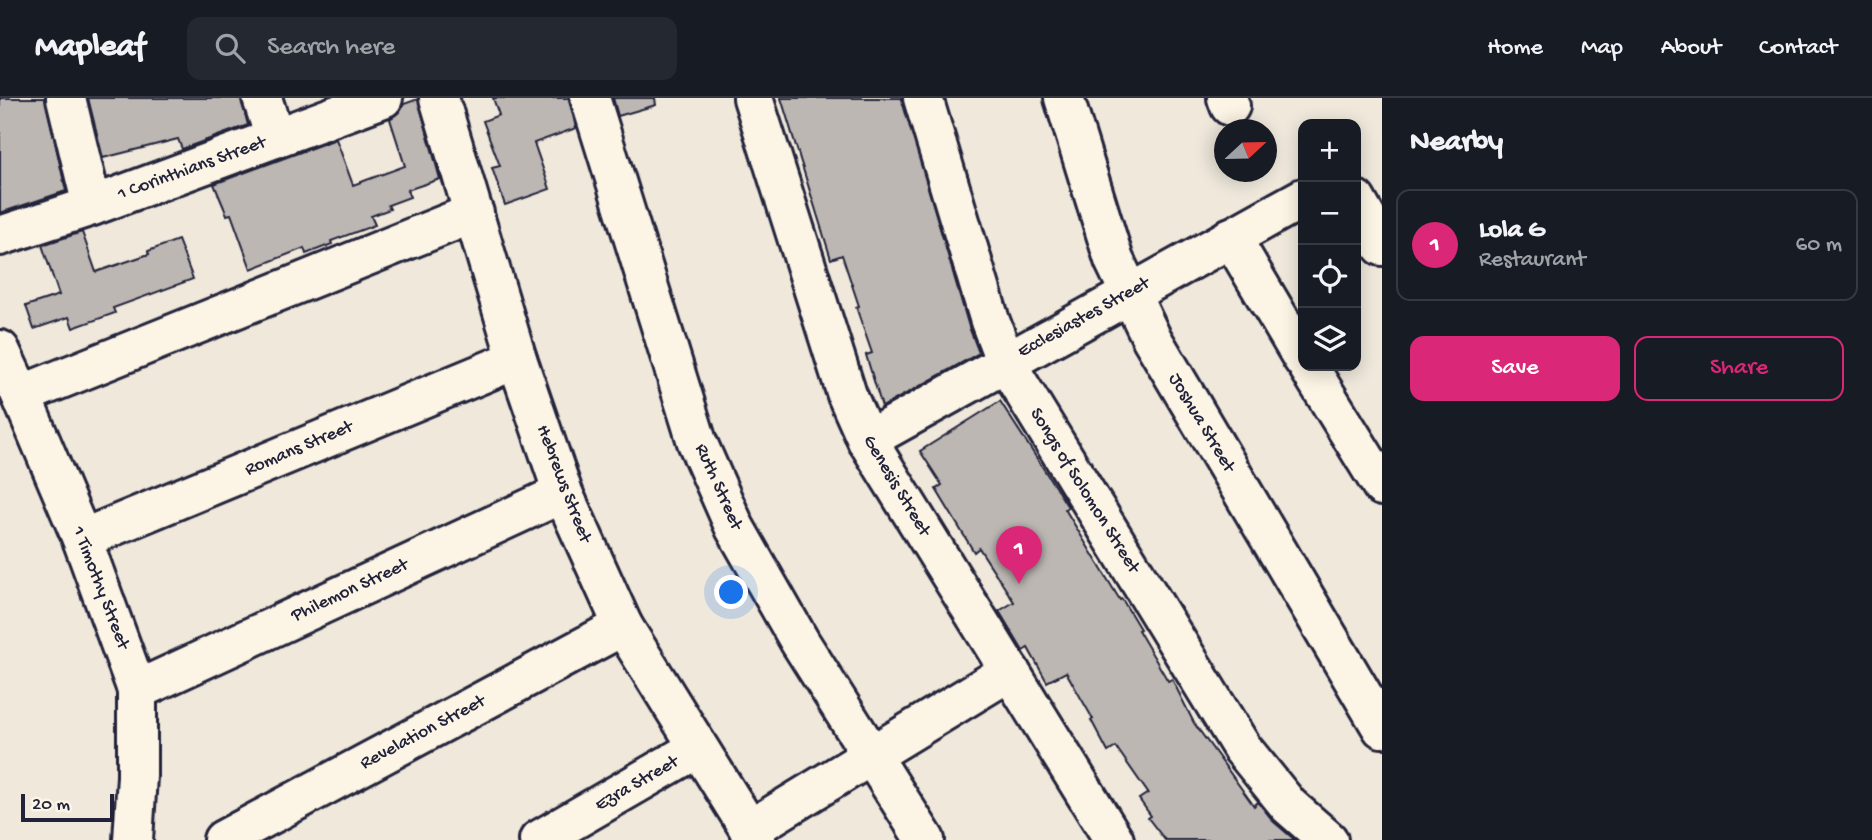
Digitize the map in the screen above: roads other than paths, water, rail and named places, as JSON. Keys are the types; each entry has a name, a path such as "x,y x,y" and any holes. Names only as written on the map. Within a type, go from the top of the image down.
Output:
{"street":[{"path":"66,98 92,206"},
{"path":"262,98 275,138"},
{"name":"1 Corinthians Street","path":"0,236 92,206 383,98"},
{"name":"Hebrews Street","path":"439,98 517,359 563,493 623,626 753,835"},
{"name":"Ruth Street","path":"590,98 697,442 735,528 800,642 925,840"},
{"name":"Genesis Street","path":"754,98 847,395 866,440 1114,840"},
{"name":"Songs of Solomon Street","path":"923,98 990,321 1006,363 1242,748 1289,806 1328,840"},
{"name":"Joshua Street","path":"1065,98 1114,260 1128,294 1382,728"},
{"name":"Ecclesiastes Street","path":"866,440 1298,201"},
{"path":"1361,209 1382,246"},
{"path":"22,395 474,213"},
{"path":"1231,237 1298,351"},
{"name":"1 Timothy Street","path":"0,351 22,395 82,539 137,690 133,840"},
{"name":"Romans Street","path":"82,539 517,359"},
{"path":"1311,371 1382,486"},
{"name":"Philemon Street","path":"137,690 563,493"},
{"name":"Revelation Street","path":"223,840 623,626"},
{"path":"753,835 872,753 1010,671"},
{"name":"Ezra Street","path":"539,840 698,748"}],"place":[{"name":"Lola G","path":"1019,584"}]}
